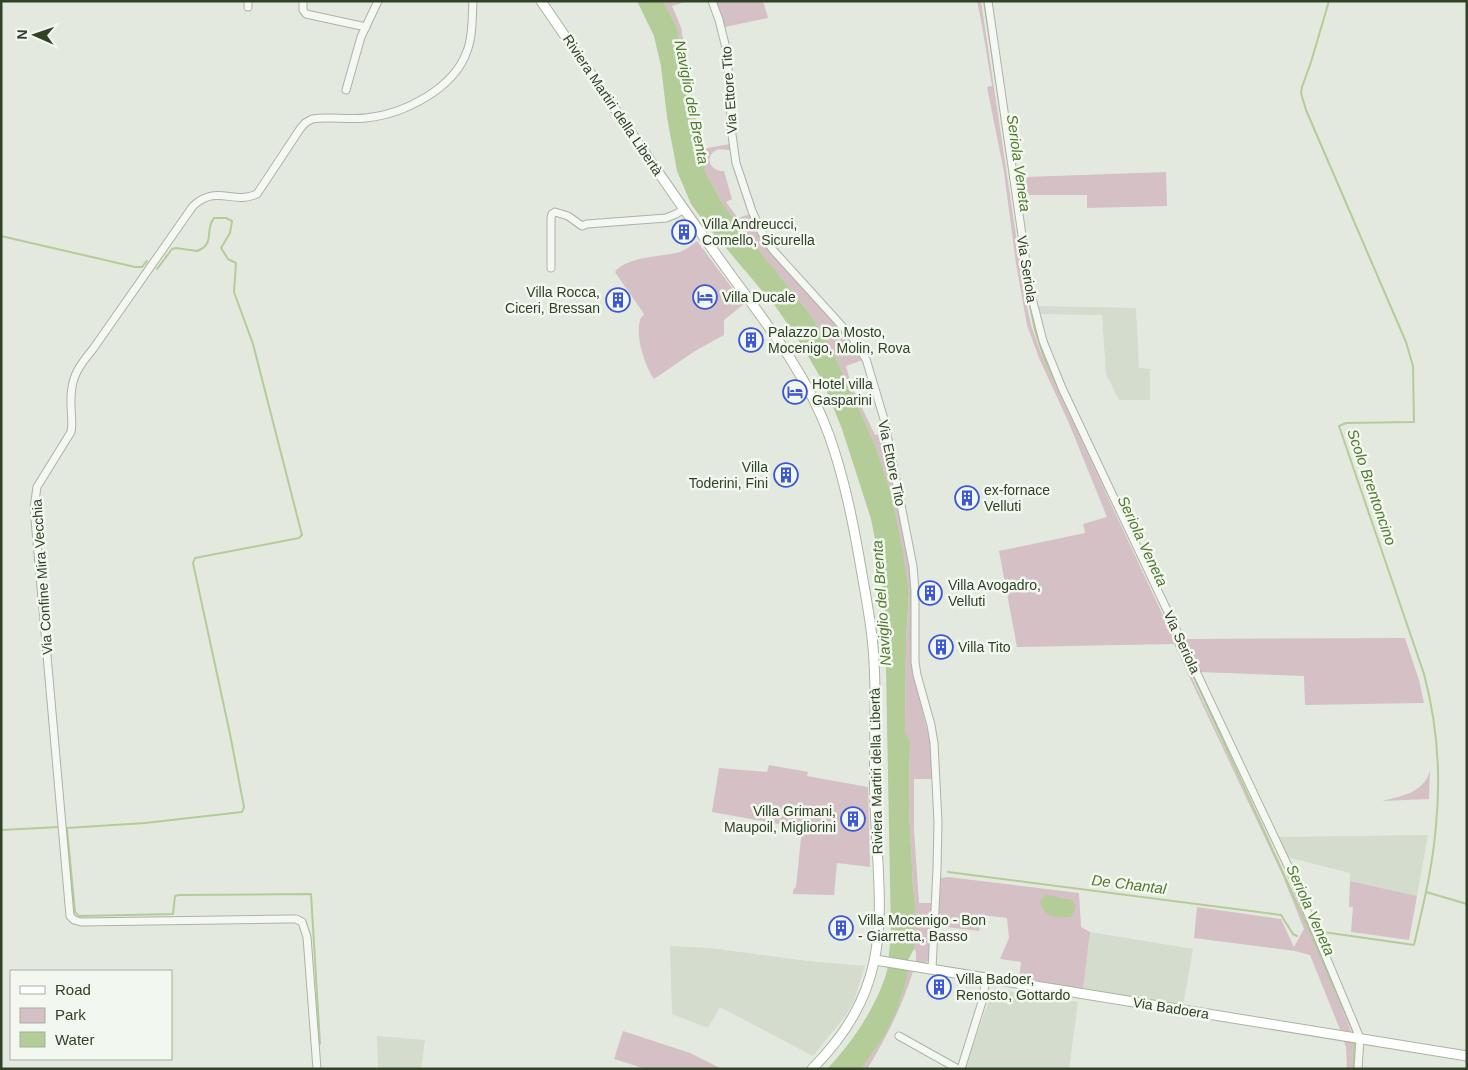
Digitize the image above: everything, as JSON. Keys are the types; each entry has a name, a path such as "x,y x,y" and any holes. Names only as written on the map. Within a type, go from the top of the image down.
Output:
{"main road":[{"name":"Riviera Martiri della Libertà","path":"541,1 684,209 778,339 810,394 829,436 847,496 866,596 874,663 874,783 880,914 875,960 868,986 849,1025 835,1044 812,1069"},
{"name":"Via Badoera","path":"875,960 1467,1056"}],"street":[{"path":"303,1 303,10 306,14 366,27"},
{"path":"346,90 361,37 378,1"},
{"name":"Via Confine Mira Vecchia","path":"317,1069 308,937 302,922 296,919 288,919 81,922 74,920 70,916 36,528 35,494 37,487 72,426 71,395 76,370 93,349 192,206 212,195 242,197 257,194 300,129 312,119 364,119 381,116 406,109 427,97 443,84 463,60 469,46 473,1"},
{"name":"Via Ettore Tito","path":"712,1 727,52 732,135 736,163 752,210 762,233 773,250 852,337 866,359 884,419 916,596 915,649 917,675 934,743 938,869 932,969"},
{"name":"Via Seriola","path":"988,1 1030,290 1042,341 1062,388 1288,866 1356,1038 1358,1069"},
{"path":"551,268 552,214 560,213 582,226 587,224 666,218 684,209"},
{"path":"899,1036 959,1069 982,1002 986,978"}],"shaded area":[{"path":"1038,306 1136,308 1139,368 1150,369 1150,400 1119,400 1106,374 1102,315 1040,314"},
{"path":"1428,835 1417,896 1350,881 1350,873 1287,857 1278,837"},
{"path":"1090,932 1193,949 1183,1006 1083,990"},
{"path":"670,946 710,948 808,961 865,966 854,1001 846,1015 813,1056 720,1007 708,1028 672,1014"},
{"path":"993,989 1078,1002 1069,1069 965,1069"},
{"path":"377,1036 425,1040 421,1068 378,1068"}],"green space":[{"path":"663,1 688,1 672,6 681,27 701,149 730,144 730,150 717,150 710,156 712,166 719,171 724,171 732,199 726,202 738,218 750,214 762,238 851,340 863,360 846,366 851,385 875,435 884,433 910,572 913,671 930,742 933,779 914,779 914,830 919,903 933,903 930,959 925,963 916,962 916,952 914,949 915,903 909,806 910,741 905,732 906,642 909,592 890,490 875,445 835,356 810,314 724,206 706,174 693,129 677,27"},
{"path":"715,1 763,1 768,18 725,27"},
{"path":"977,1 981,1 1026,302 1031,325 1042,356 1298,905 1352,1034 1341,1032 1310,955 1295,951 1194,938 1197,907 1281,919 1294,947 1304,929 1282,874 1174,644 1017,647 999,551 1085,533 1083,524 1107,517 1068,421 1039,358 1027,325 1016,264 1004,172 987,87 992,86"},
{"path":"1166,172 1167,206 1087,208 1087,195 1018,195 1017,178"},
{"path":"697,241 744,304 724,320 724,335 695,351 654,379 644,359 640,342 640,319 644,314 615,272 620,267 636,260 680,252"},
{"path":"1405,638 1419,680 1424,703 1305,705 1304,676 1199,672 1184,639"},
{"path":"769,765 808,772 807,776 868,787 870,867 837,863 834,895 793,894 793,890 796,887 802,828 712,812 719,768 767,772"},
{"path":"1430,771 1429,799 1382,801 1417,789 1427,778"},
{"path":"948,877 1079,893 1081,927 1090,932 1083,990 1019,981 1021,962 1000,959 1009,938 1007,918 982,915 979,931 938,926 941,878"},
{"path":"1350,881 1417,896 1409,940 1351,932 1353,907 1349,907"},
{"path":"906,970 913,972 904,998 887,1034 867,1069 861,1069 890,1023 906,982"},
{"path":"623,1031 690,1053 720,1068 646,1069 614,1059"},
{"path":"1343,1039 1353,1040 1352,1069 1347,1069 1346,1047"}],"water":[{"path":"637,1 663,1 677,27 693,129 706,174 724,206 810,314 835,356 875,445 890,490 901,542 909,592 906,642 905,732 910,741 909,806 915,903 914,949 908,960 907,978 897,1010 884,1036 861,1069 827,1069 846,1048 863,1023 877,997 887,971 891,936 885,615 880,564 871,519 842,429 823,382 801,344 776,307 708,227 691,204 677,171 667,117 661,66 654,36"},
{"path":"1046,895 1072,900 1075,908 1072,916 1061,918 1048,914 1040,901"}],"waterway":[{"name":"Seriola Veneta","path":"984,1 1015,207"},
{"name":"Scolo Brentoncino","path":"1323,932 1414,945 1433,856 1438,787 1435,730 1424,674 1339,426 1346,423 1414,422 1413,366 1406,342 1306,110 1301,93 1329,1"},
{"path":"67,828 145,823 242,812 244,807 230,734 193,563 195,558 299,538 302,535 253,344 234,292 236,263 228,259 221,248 230,233 232,221 226,218 214,218 211,223 208,241 203,248 197,251 172,249 157,269"},
{"path":"1,236 135,267 142,267 147,261"},
{"name":"Seriola Veneta","path":"1022,259 1026,289"},
{"name":"Seriola Veneta","path":"1028,296 1035,330 1044,358 1106,490"},
{"name":"Seriola Veneta","path":"1156,594 1311,934 1354,1034"},
{"path":"1,830 59,827"},
{"path":"67,829 75,912 79,916 173,914 175,896 179,895 311,894 320,1044"},
{"name":"De Chantal","path":"948,872 1281,915 1293,934 1297,936"},
{"path":"1426,892 1467,904"},
{"name":"Seriola Veneta","path":"1353,1069 1354,1041"}],"place":[{"name":"Villa Andreucci, Comello, Sicurella","path":"684,232"},
{"name":"Villa Ducale","path":"705,297"},
{"name":"Villa Rocca, Ciceri, Bressan","path":"618,300"},
{"name":"Palazzo Da Mosto, Mocenigo, Molin, Rova","path":"751,340"},
{"name":"Hotel villa Gasparini","path":"795,392"},
{"name":"Villa Toderini, Fini","path":"786,475"},
{"name":"ex-fornace Velluti","path":"967,498"},
{"name":"Villa Avogadro, Velluti","path":"930,593"},
{"name":"Villa Tito","path":"941,647"},
{"name":"Villa Grimani, Maupoil, Migliorini","path":"853,819"},
{"name":"Villa Mocenigo - Bon - Giarretta, Basso","path":"841,928"},
{"name":"Villa Badoer, Renosto, Gottardo","path":"939,987"}],"water label":[{"name":"Naviglio del Brenta","path":"692,102"},
{"name":"Naviglio del Brenta","path":"881,603"}]}
